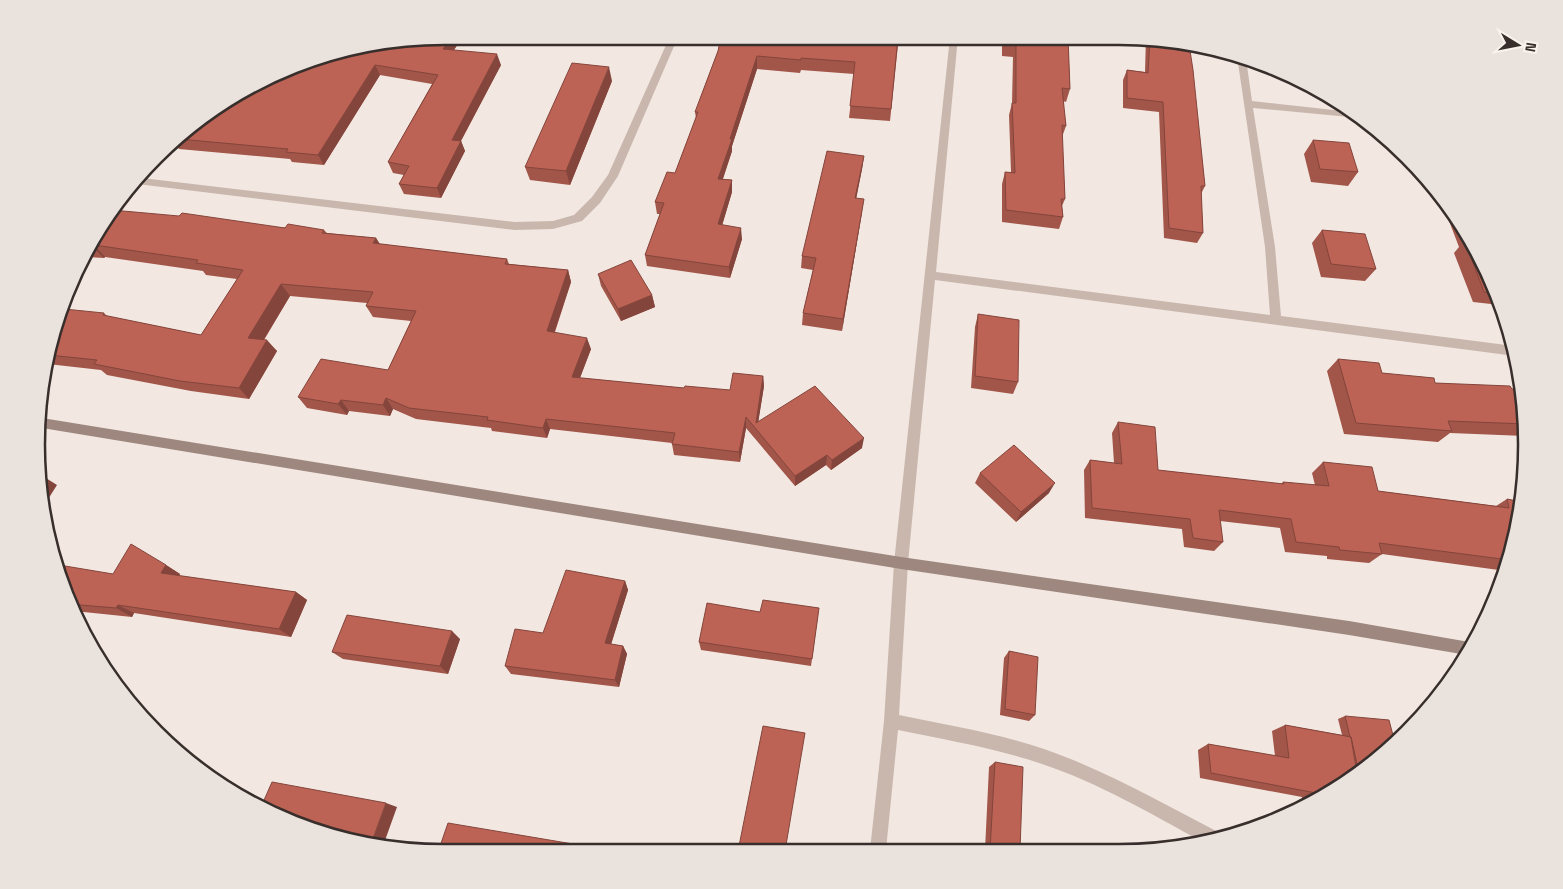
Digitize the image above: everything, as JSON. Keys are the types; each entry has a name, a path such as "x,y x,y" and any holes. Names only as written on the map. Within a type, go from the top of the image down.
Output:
{"street":[{"path":"144,181 515,226 553,225 578,218 596,200 613,176 670,45"},
{"path":"879,844 891,721 901,563 953,45"},
{"path":"1242,65 1270,247 1276,320"},
{"path":"1249,104 1343,114"},
{"path":"930,275 1506,350"},
{"path":"46,424 901,563 1349,628 1463,646"},
{"path":"891,721 971,737 1064,764 1117,789 1203,834"}],"building":[{"path":"444,45 446,45 443,49 497,54 452,140 461,141 437,188 399,184 409,166 388,162 438,75 375,65 318,155 286,152 288,149 186,140 223,112 268,86 316,66 341,59 392,48"},
{"path":"719,45 897,45 891,109 850,106 855,62 757,56 718,179 732,180 718,224 741,228 729,267 645,255 664,203 655,202 667,172 675,173"},
{"path":"1016,45 1068,45 1070,89 1062,88 1066,126 1062,125 1065,199 1061,199 1063,217 1006,210 1005,172 1015,173 1012,103 1016,103"},
{"path":"1150,46 1190,52 1205,186 1201,186 1203,233 1169,228 1163,102 1127,98 1127,70 1148,73"},
{"path":"572,63 609,67 566,171 525,167"},
{"path":"1313,140 1349,143 1358,172 1320,169"},
{"path":"827,151 864,156 855,198 864,199 843,319 803,313 816,258 802,256"},
{"path":"121,211 179,216 182,213 285,228 288,224 324,230 322,233 376,238 373,243 507,259 505,264 568,270 547,331 587,338 572,377 684,388 685,386 730,390 733,373 763,376 756,423 815,386 864,438 832,460 827,455 795,476 746,417 739,452 672,444 675,433 546,419 543,428 487,420 488,417 409,408 386,398 383,405 341,400 338,404 298,397 321,359 388,370 416,311 366,306 373,292 281,284 248,338 267,340 239,388 180,381 94,364 97,360 56,356 68,309 104,313 103,315 201,335 243,270 196,263 198,260 99,246"},
{"path":"1322,230 1365,234 1376,269 1331,264"},
{"path":"1471,258 1488,292 1484,292"},
{"path":"631,260 652,295 618,309 598,274"},
{"path":"978,314 1019,320 1018,382 975,376"},
{"path":"1338,359 1379,363 1382,373 1434,378 1435,383 1510,386 1514,389 1517,424 1448,421 1452,431 1356,423"},
{"path":"1118,422 1155,427 1158,470 1284,484 1283,482 1329,486 1323,462 1372,467 1378,491 1509,508 1507,499 1514,500 1501,559 1379,543 1382,554 1340,550 1339,547 1296,542 1291,519 1219,510 1223,542 1193,538 1190,519 1092,508 1090,460 1122,464"},
{"path":"1014,445 1055,483 1021,512 980,473"},
{"path":"131,544 166,565 161,573 296,592 279,629 118,605 116,608 79,605 64,566 113,574"},
{"path":"566,570 625,581 605,643 623,646 615,680 505,666 515,629 543,633"},
{"path":"763,600 819,608 812,659 699,642 707,603 760,612"},
{"path":"347,615 452,631 440,666 332,652"},
{"path":"1009,651 1038,657 1035,715 1005,709"},
{"path":"1345,716 1389,720 1393,735 1358,764"},
{"path":"1285,725 1351,737 1356,766 1314,793 1211,773 1208,744 1289,758"},
{"path":"763,726 805,733 786,844 739,844"},
{"path":"995,762 1023,767 1020,844 990,844"},
{"path":"272,782 386,803 373,837 316,823 264,801"},
{"path":"448,823 573,844 444,844 441,844"}]}
